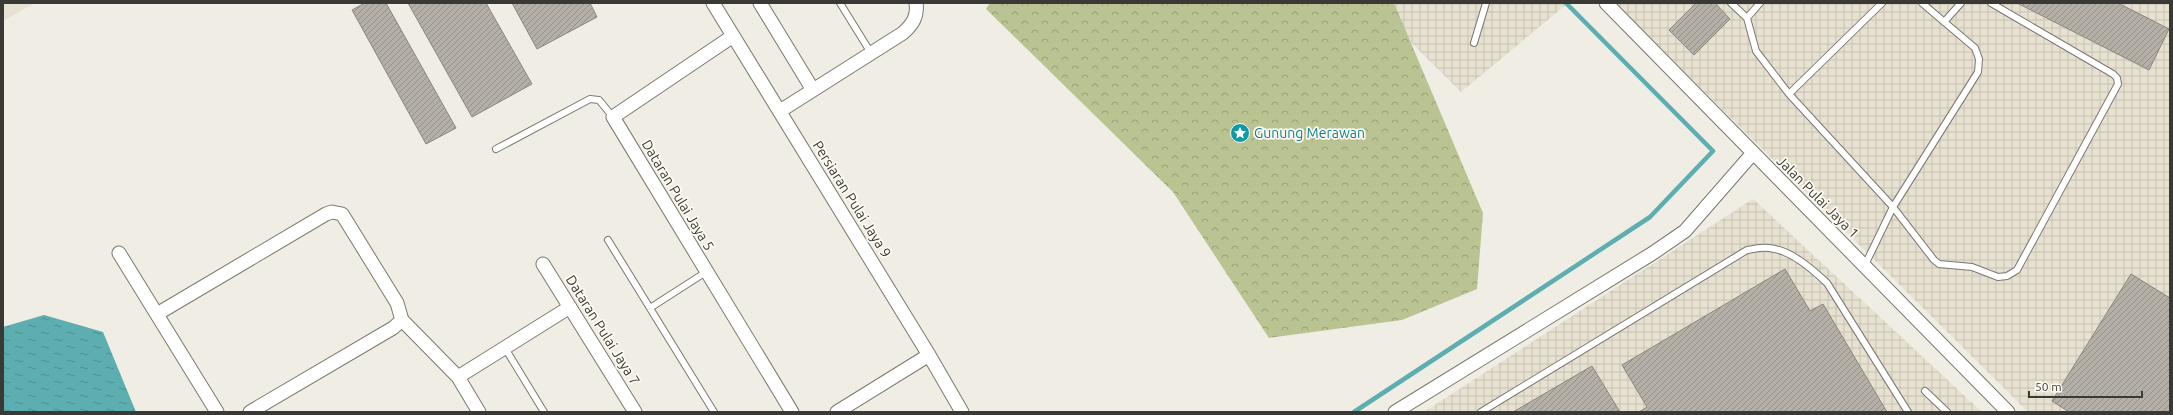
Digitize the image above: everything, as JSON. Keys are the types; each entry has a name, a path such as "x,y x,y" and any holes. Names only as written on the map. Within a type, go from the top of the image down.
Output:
{"street":[{"name":"Persiaran Pulai Jaya 9","path":"713,3 929,355 962,412"},
{"path":"760,3 813,90"},
{"name":"Jalan Pulai Jaya 1","path":"1606,3 2008,412"},
{"path":"780,112 913,25 917,4"},
{"path":"613,117 733,36"},
{"name":"Dataran Pulai Jaya 5","path":"613,117 792,412"},
{"path":"1395,412 1654,253 1684,231 1752,153"},
{"path":"157,314 332,212 342,214 346,218 397,303 402,320 458,377 479,412"},
{"path":"119,253 218,412"},
{"name":"Dataran Pulai Jaya 7","path":"543,264 635,412"},
{"path":"458,377 570,307"},
{"path":"250,412 393,328 402,320"},
{"path":"837,412 929,355"}],"lane":[{"path":"840,3 870,53"},
{"path":"1474,43 1486,3"},
{"path":"1731,3 1747,18 1756,51 1789,94 1893,207 1934,260 1939,264 1972,266 1998,277 2007,276 2017,270 2118,84 2117,78 2113,74 1991,3"},
{"path":"1747,18 1760,3"},
{"path":"1789,94 1882,3"},
{"path":"1864,267 1893,207 1978,72 1979,59 1975,48 1922,3"},
{"path":"1944,22 1961,3"},
{"path":"496,149 590,99 600,100 613,117"},
{"path":"608,240 714,412"},
{"path":"1481,412 1747,250 1769,248 1781,251 1796,259 1812,269 1827,283 1908,412"},
{"path":"650,308 706,272"},
{"path":"505,348 544,412"},
{"path":"1925,391 1947,412"}],"shaded area":[{"path":"3,3 35,3 3,21"},
{"path":"1371,3 1568,3 1461,92"},
{"path":"1615,3 2170,3 2170,412 2028,412"},
{"path":"1753,199 1982,412 1424,412"}],"green space":[{"name":"Gunung Merawan","path":"990,3 1394,3 1483,213 1477,289 1402,320 1269,338 1173,192 986,9"}],"water":[{"path":"44,315 103,332 136,412 3,412 3,327"}],"building":[{"path":"365,3 386,3 456,128 426,144 352,10"},
{"path":"408,3 486,3 532,84 472,117"},
{"path":"512,3 590,3 597,17 537,49"},
{"path":"1696,3 1715,3 1730,19 1694,55 1669,30"},
{"path":"2017,3 2118,3 2169,29 2149,70"},
{"path":"1785,269 1810,311 1823,304 1887,412 1639,412 1647,407 1622,365"},
{"path":"2131,274 2170,298 2170,412 2069,412 2052,401"},
{"path":"1592,366 1620,412 1513,412"}],"waterway":[{"path":"1354,412 1650,217 1713,151 1566,3"}],"place":[{"name":"Gunung Merawan","path":"1240,133"}]}
